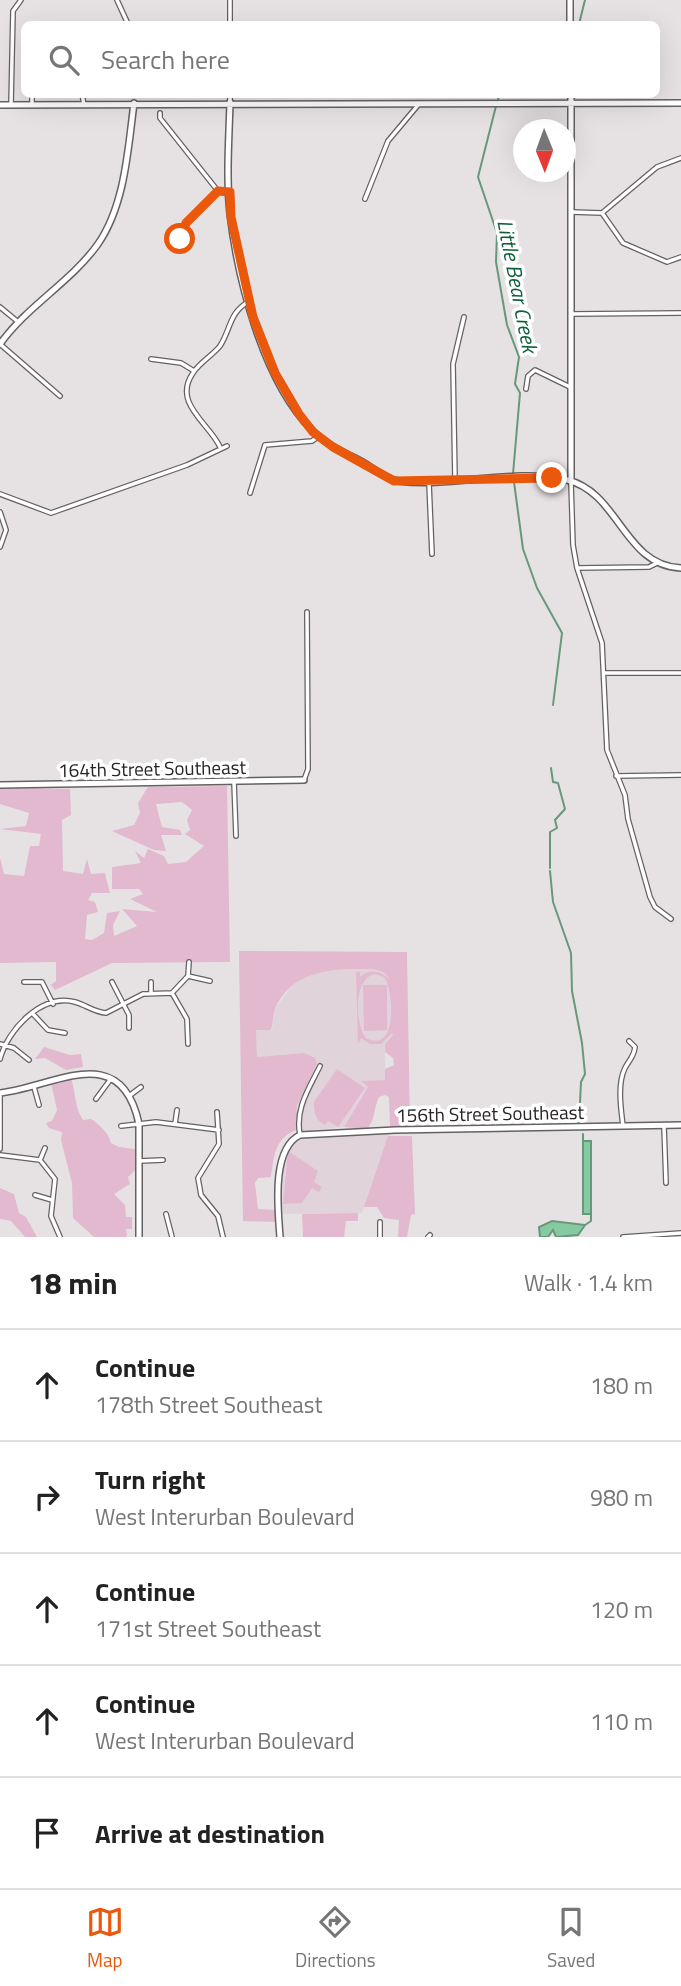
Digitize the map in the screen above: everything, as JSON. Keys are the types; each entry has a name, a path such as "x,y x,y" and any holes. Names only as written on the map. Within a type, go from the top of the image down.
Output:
{"street":[{"path":"11,105 13,11 20,0"},
{"path":"117,0 127,21"},
{"path":"230,0 230,21"},
{"path":"570,0 570,21"},
{"path":"32,98 32,105"},
{"path":"83,98 84,105"},
{"path":"60,396 0,344 17,321 78,266 101,239 113,215 119,192 135,98"},
{"path":"230,98 231,217 248,302 275,373 299,414 318,436 394,481 571,481 601,502 635,546 657,563 681,568"},
{"path":"570,98 573,545 577,568 602,643 606,736 616,776 625,794 628,819 650,897 655,907 671,919"},
{"path":"0,105 230,102 681,103"},
{"path":"365,199 388,141 419,104"},
{"path":"159,113 160,118 218,191 230,192"},
{"path":"571,212 603,213 650,173 681,158"},
{"path":"180,239 186,223 218,191"},
{"path":"603,213 623,243 667,262 681,257"},
{"path":"220,447 207,427 195,417 188,401 188,382 194,371 217,349 233,313 248,302"},
{"path":"0,307 17,321"},
{"path":"571,314 681,313"},
{"path":"455,480 453,364 464,317"},
{"path":"151,359 181,363 194,371"},
{"path":"526,389 528,376 535,370 571,388"},
{"path":"250,493 265,446 312,441 318,436"},
{"path":"0,494 51,513 187,465 220,447 227,446"},
{"path":"429,481 432,554"},
{"path":"0,512 6,530 0,547"},
{"path":"577,568 649,567 657,563"},
{"path":"304,780 308,769 307,612"},
{"path":"604,673 681,673"},
{"path":"616,776 681,775"},
{"name":"164th Street Southeast","path":"0,785 304,780"},
{"path":"234,782 236,836"},
{"path":"0,1059 2,1045 16,1027 33,1014 53,1004 75,1002 95,1012 106,1013 151,993 172,993 188,976 188,962"},
{"path":"188,976 210,981"},
{"path":"24,982 42,982 53,1004"},
{"path":"112,982 131,1023 129,1028"},
{"path":"151,993 152,982"},
{"path":"172,993 187,1019 188,1044"},
{"path":"33,1014 48,1030 65,1033"},
{"path":"623,1126 621,1105 624,1069 634,1055 635,1047 629,1041"},
{"path":"2,1045 14,1048 29,1060"},
{"path":"280,1237 278,1199 283,1151 292,1139 300,1135 300,1106 320,1066"},
{"path":"0,1149 0,1094 34,1087 76,1073 90,1073 110,1080 129,1096 139,1124 139,1237"},
{"path":"96,1099 110,1080"},
{"path":"34,1087 39,1105"},
{"path":"129,1096 141,1087"},
{"path":"175,1124 177,1110"},
{"path":"217,1112 219,1144 198,1178 201,1195 218,1216 223,1237"},
{"path":"121,1126 175,1124 219,1130"},
{"name":"156th Street Southeast","path":"300,1135 395,1130 681,1125"},
{"path":"664,1126 666,1183"},
{"path":"40,1160 45,1148"},
{"path":"0,1154 40,1160 55,1179 51,1216 60,1237"},
{"path":"139,1161 163,1160"},
{"path":"35,1195 52,1200"},
{"path":"166,1214 172,1237"},
{"path":"380,1222 380,1237"},
{"path":"623,1237 681,1233"}],"shaded area":[{"path":"227,786 230,962 112,963 55,990 51,985 56,981 56,962 0,963 0,858 4,874 24,876 30,846 39,846 41,834 0,829 26,826 29,813 0,804 0,788 70,789 71,815 62,820 63,871 83,874 87,859 91,874 105,873 110,893 92,893 88,900 95,902 98,912 87,915 85,939 92,940 104,933 107,913 120,911 113,925 114,936 137,926 122,909 157,912 130,899 143,894 139,889 112,889 112,867 141,863 135,851 144,858 148,849 164,856 168,864 186,862 204,846 185,834 190,830 187,820 192,810 182,802 156,804 162,827 180,830 182,835 161,835 166,851 154,850 112,831 134,825 140,813 138,803 148,787"},
{"path":"239,951 407,952 410,1127 390,1127 389,1097 385,1095 379,1097 367,1129 344,1127 368,1087 361,1081 385,1080 385,1069 394,1065 393,1058 385,1052 385,1044 392,1033 381,1044 370,1044 361,1038 358,1044 356,972 360,972 360,977 368,972 376,972 390,980 387,976 376,970 345,969 321,972 299,981 281,997 275,1009 271,1030 256,1030 257,1057 304,1053 315,1058 317,1064 297,1106 296,1130 279,1144 271,1177 258,1178 255,1183 258,1209 275,1210 276,1222 243,1221","holes":["375,974 384,977 390,994 391,1019 384,1037 376,1041 366,1038 362,1031 358,1002 368,977"]},
{"path":"332,969 377,969 390,978 393,1035 385,1044 385,1080 363,1082 369,1086 344,1127 301,1131 303,1104 323,1067 304,1053 257,1057 256,1030 272,1030 275,1009 290,988 308,973"},
{"path":"363,985 387,985 387,1030 364,1031"},
{"path":"44,1047 70,1055 81,1054 83,1067 66,1070 45,1058 35,1059"},
{"path":"337,1069 365,1088 338,1127 328,1121 325,1125 319,1121 314,1106 314,1102"},
{"path":"71,1078 83,1120 91,1119 97,1123 106,1132 111,1143 135,1149 135,1170 128,1177 130,1184 114,1194 125,1205 126,1217 132,1217 132,1229 126,1229 127,1237 94,1237 73,1218 72,1183 61,1140 62,1132 49,1128 46,1123 52,1121 57,1110 51,1083"},
{"path":"390,1133 362,1213 283,1214 280,1197 284,1159 286,1151 295,1140"},
{"path":"388,1136 412,1136 415,1214 411,1215 407,1237 398,1237 399,1220 384,1218 377,1207 364,1207"},
{"path":"583,1141 591,1141 591,1214 583,1214"},
{"path":"288,1151 318,1171 314,1182 322,1187 319,1192 312,1188 302,1203 283,1204"},
{"path":"0,1188 14,1194 19,1213 26,1217 37,1237 25,1237 11,1221 0,1219"},
{"path":"358,1213 358,1221 346,1221 344,1237 303,1237 302,1214"},
{"path":"552,1221 585,1225 578,1235 556,1237 553,1230 548,1237 540,1237 539,1227"}],"waterway":[{"name":"Little Bear Creek","path":"580,21 585,0"},
{"name":"Little Bear Creek","path":"496,106 478,177 497,233 496,262 507,325 519,357 515,384 520,393 513,474"},
{"name":"Little Bear Creek","path":"514,482 523,549 537,588 562,633 553,705"},
{"path":"550,868 550,832 557,828 555,820 565,809 558,783 553,782 551,768"},
{"path":"550,871 553,902 571,953 572,991 582,1043 585,1074 581,1082 579,1124"},
{"path":"583,1134 583,1141"},
{"path":"585,1225 591,1221 591,1214"}],"route":[{"path":"180,239 180,232 186,223 218,191 230,192 231,217 246,295 270,361 305,423 333,447 394,481 552,478"}]}
